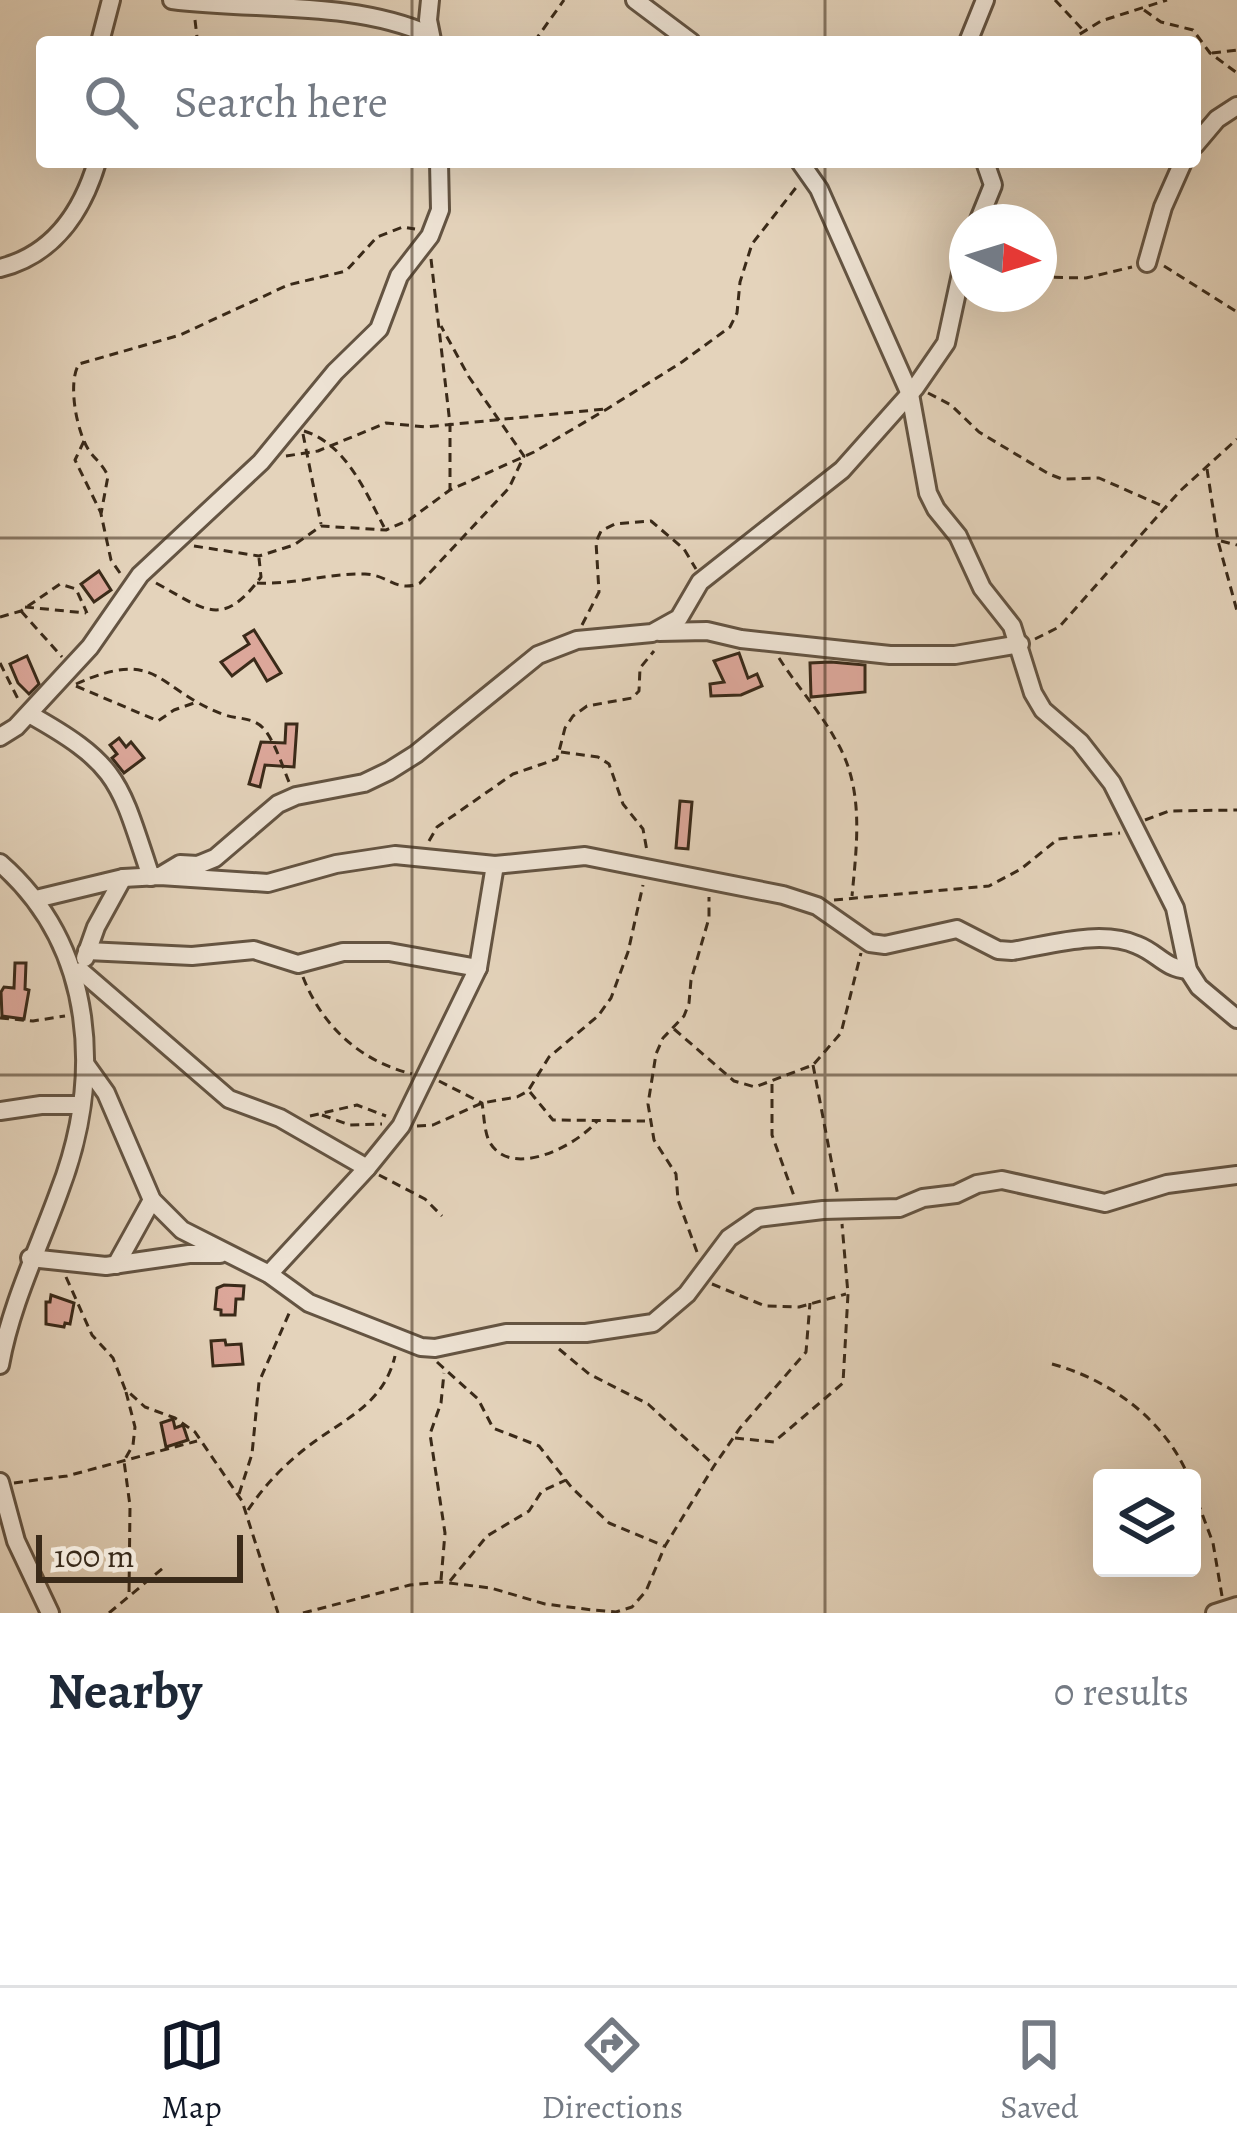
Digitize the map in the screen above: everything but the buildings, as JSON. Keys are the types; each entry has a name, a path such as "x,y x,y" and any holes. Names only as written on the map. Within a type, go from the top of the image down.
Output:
{"street":[{"path":"102,36 111,0"},
{"path":"172,0 341,9 410,26 427,36"},
{"path":"430,0 432,36"},
{"path":"635,0 683,36"},
{"path":"970,36 985,0"},
{"path":"1201,138 1237,106"},
{"path":"0,268 39,252 59,235 76,213 95,168"},
{"path":"0,737 29,714 100,635 136,582 261,462 335,371 379,329 399,276 430,236 443,193 440,168"},
{"path":"804,168 913,391 928,494 958,536 974,575 1003,610 1043,710 1095,759 1133,825 1174,908 1188,970 1199,987 1237,1019"},
{"path":"985,204 993,185 987,168"},
{"path":"1147,263 1162,207 1180,168"},
{"path":"656,633 679,618 700,582 842,470 913,391 946,343 953,312"},
{"path":"156,877 180,864 198,865 214,858 264,814 296,796 364,783 389,771 481,704 538,655 577,640 707,631 929,656 1020,644"},
{"path":"29,714 77,742 112,772 156,877"},
{"path":"35,899 123,878 268,883 365,858 424,855 495,866 584,856 817,905 870,943 885,945 957,929 998,950 1012,951 1110,939 1131,942 1170,968 1188,970"},
{"path":"0,862 35,899 79,980 86,1065 61,1190 30,1258 0,1366"},
{"path":"269,1274 401,1126 478,968 495,866"},
{"path":"79,980 87,951 123,878"},
{"path":"87,951 192,956 254,950 298,964 343,952 377,951 478,968"},
{"path":"79,980 213,1088 280,1118 368,1168"},
{"path":"86,1065 112,1105 152,1200 182,1229 269,1274 335,1316 427,1347 506,1334 586,1333 652,1323 672,1310 747,1222 804,1212 899,1208 1002,1180 1113,1203 1167,1184 1237,1175"},
{"path":"0,1111 81,1105"},
{"path":"116,1265 152,1200"},
{"path":"30,1258 116,1265 189,1254 232,1254"},
{"path":"0,1482 16,1541 50,1613"}],"path":[{"path":"1054,0 1084,31"},
{"path":"1132,0 1136,11"},
{"path":"1076,36 1114,16 1167,0"},
{"path":"538,36 562,1"},
{"path":"196,3 198,36"},
{"path":"1144,10 1197,36"},
{"path":"1201,41 1237,73"},
{"path":"1210,53 1237,50"},
{"path":"174,543 259,556 294,545 321,526 386,530 409,520 449,490 524,456 607,409 730,327 752,244 803,168"},
{"path":"101,514 108,476 85,440 74,392 73,373 80,364 181,335 288,285 346,271 365,246 403,226 430,236 450,424 449,490"},
{"path":"1057,276 1109,275 1147,263 1161,264 1237,312"},
{"path":"437,320 524,456"},
{"path":"913,391 937,396 979,432 1049,474 1062,479 1099,478 1167,508"},
{"path":"261,462 305,454 386,423 426,427 607,409"},
{"path":"302,430 331,445 356,476 386,530"},
{"path":"1020,644 1059,627 1237,439"},
{"path":"85,440 75,460 101,514 111,560 136,582 214,613 230,609 257,584 262,566 259,556"},
{"path":"305,454 321,526"},
{"path":"257,584 370,574 395,587 420,583 509,488 524,456"},
{"path":"1206,467 1218,541 1237,611"},
{"path":"577,640 599,592 596,542 601,531 615,524 651,521 684,549 700,582"},
{"path":"1218,541 1237,544"},
{"path":"0,617 23,609 52,586 69,584 100,635"},
{"path":"23,609 87,614"},
{"path":"23,609 70,668"},
{"path":"424,855 436,827 513,774 549,764 561,752 565,728 573,716 587,706 632,698 639,691 640,668 653,652 656,633"},
{"path":"768,641 841,749 859,814 852,896"},
{"path":"0,663 29,714"},
{"path":"198,702 158,721 74,685 101,673 137,668 227,716 250,719 263,728 296,796"},
{"path":"401,1126 433,1125 482,1102 529,1091 549,1058 598,1016 620,980 647,866 643,830 623,805 609,764 598,757 561,752"},
{"path":"817,905 852,896 988,886 1021,869 1058,839 1109,836 1169,811 1237,810"},
{"path":"704,878 709,918 689,1003 656,1054 648,1121 676,1174 678,1200 701,1276 765,1306 799,1307 848,1294"},
{"path":"674,1029 734,1081 755,1087 813,1065 841,1033 858,956 870,943"},
{"path":"298,964 316,1007 340,1035 382,1064 454,1086 482,1102 490,1142 500,1153 520,1157 557,1152 573,1145 598,1120"},
{"path":"0,1018 33,1021 84,1010"},
{"path":"734,1438 774,1442 837,1392 847,1368 848,1294 841,1209 813,1065"},
{"path":"772,1082 772,1136 778,1162 804,1212"},
{"path":"529,1091 553,1120 648,1121"},
{"path":"280,1118 357,1105 373,1108 394,1122 350,1125 320,1114"},
{"path":"368,1168 425,1199 442,1216"},
{"path":"59,1263 92,1335 112,1358 135,1427 133,1445 124,1461 130,1506 129,1596"},
{"path":"238,1496 252,1454 259,1382 298,1295"},
{"path":"303,1613 410,1585 440,1582 490,1588 545,1604 622,1612 638,1603 665,1546 714,1466 806,1352 810,1303"},
{"path":"542,1333 589,1374 648,1404 714,1466"},
{"path":"247,1512 279,1471 377,1395 389,1375 397,1340"},
{"path":"427,1347 444,1370 478,1399 494,1428 539,1445 609,1523 665,1546"},
{"path":"1052,1364 1074,1370 1146,1413 1165,1432 1184,1469"},
{"path":"440,1582 445,1533 430,1434 441,1403 444,1370"},
{"path":"125,1389 145,1408 181,1422 238,1496 278,1613"},
{"path":"0,1482 43,1481 200,1441"},
{"path":"448,1582 488,1536 532,1509 548,1486 566,1480"},
{"path":"1201,1511 1213,1543 1226,1610"},
{"path":"109,1613 163,1568"}]}
